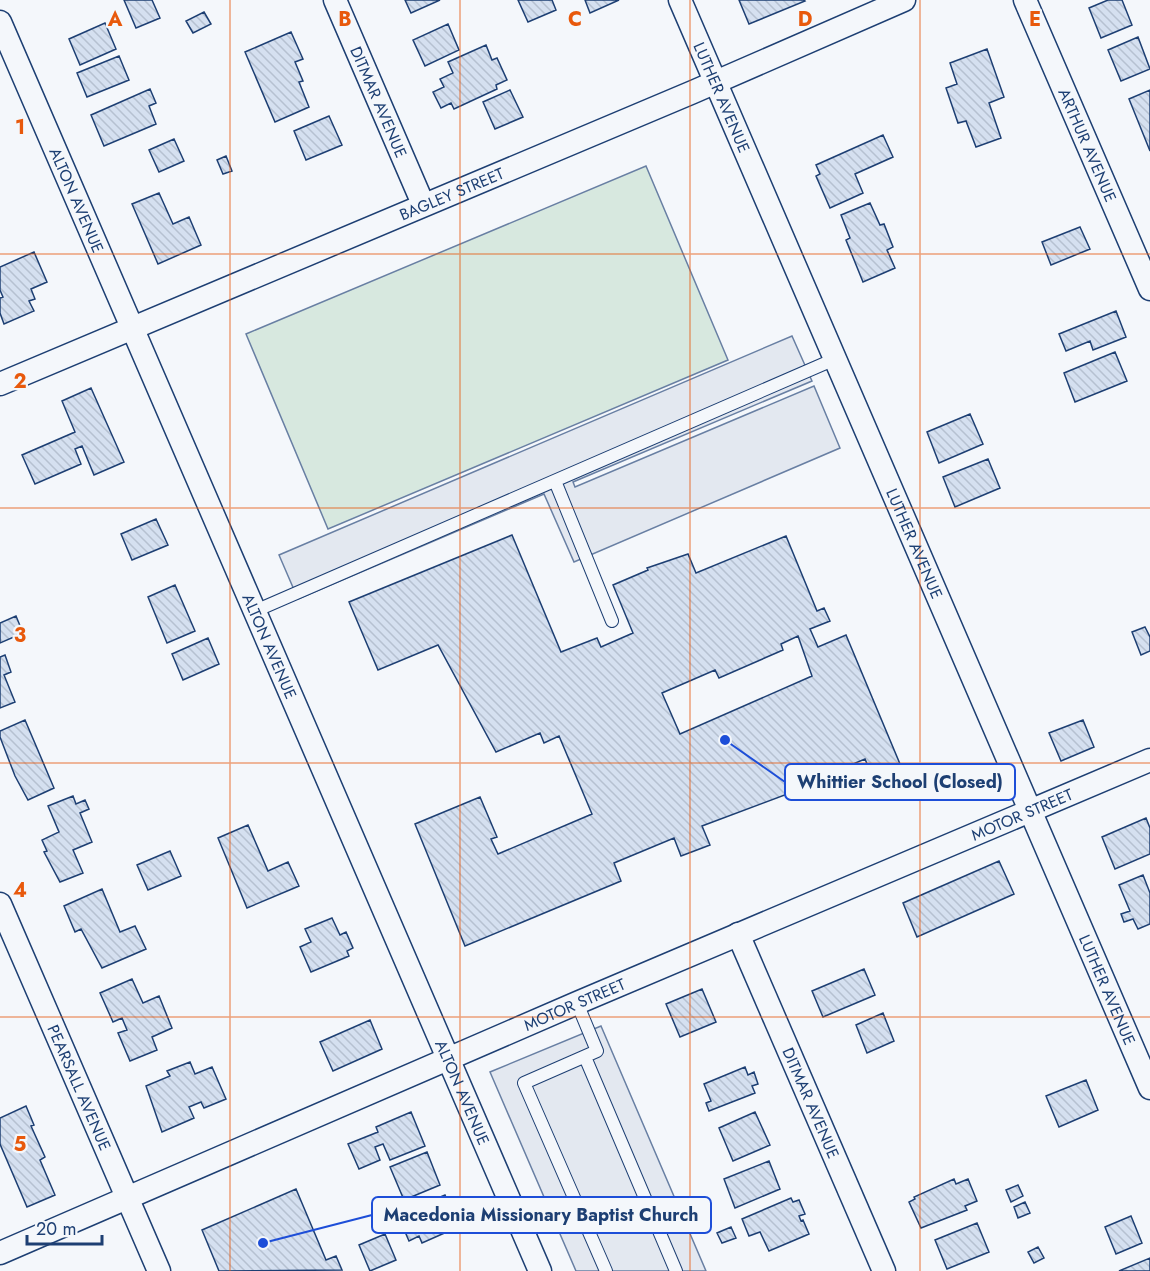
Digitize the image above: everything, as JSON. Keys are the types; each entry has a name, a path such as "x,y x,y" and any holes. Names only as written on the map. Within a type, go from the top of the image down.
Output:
{"street":[{"name":"DITMAR AVENUE","path":"335,0 423,204"},
{"name":"LUTHER AVENUE","path":"680,0 1150,1088"},
{"name":"BAGLEY STREET","path":"0,384 716,82 904,0"},
{"name":"ARTHUR AVENUE","path":"1025,0 1150,289"},
{"name":"ALTON AVENUE","path":"0,22 540,1271"},
{"name":"MOTOR STREET","path":"0,1252 448,1058 1150,760"},
{"name":"PEARSALL AVENUE","path":"0,904 159,1271"},
{"name":"DITMAR AVENUE","path":"738,934 884,1271"}],"lane":[{"path":"255,611 835,359"},
{"path":"555,480 612,621"},
{"path":"577,1003 597,1051 524,1083 606,1271"},
{"path":"585,1056 676,1271"}],"shaded area":[{"path":"646,166 728,360 328,529 246,334"},
{"path":"792,336 812,381 573,482 575,487 814,386 840,448 574,562 544,494 298,599 279,555"},
{"path":"601,1026 706,1271 576,1271 490,1072"}],"building":[{"path":"124,0 152,0 160,18 136,28"},
{"path":"405,0 440,0 411,13"},
{"path":"518,0 552,0 556,10 528,22"},
{"path":"585,0 619,0 590,13"},
{"path":"739,0 804,0 805,1 749,24"},
{"path":"1108,0 1122,0 1132,25 1101,38 1089,8"},
{"path":"204,12 211,24 193,33 186,21"},
{"path":"105,23 116,49 80,65 69,39"},
{"path":"448,24 459,50 425,66 413,40"},
{"path":"291,32 303,59 295,62 303,81 299,82 309,107 275,122 245,52"},
{"path":"1138,37 1150,69 1121,81 1108,50"},
{"path":"486,45 492,60 497,58 507,80 496,85 497,89 454,109 451,103 441,108 433,92 444,87 440,79 453,73 448,62"},
{"path":"987,49 1004,97 989,103 1001,138 976,147 966,121 958,123 946,88 957,84 950,63"},
{"path":"119,56 129,80 87,97 77,73"},
{"path":"150,89 156,103 149,106 156,124 104,146 91,115"},
{"path":"510,90 523,117 495,129 483,102"},
{"path":"1150,90 1150,151 1129,99"},
{"path":"329,116 342,145 306,160 294,131"},
{"path":"883,135 893,157 855,174 863,193 830,208 816,176 820,174 816,165"},
{"path":"174,139 184,161 159,172 149,150"},
{"path":"226,156 232,171 223,174 217,160"},
{"path":"159,193 173,224 189,217 201,245 158,264 132,204"},
{"path":"870,203 880,225 884,224 893,247 887,250 895,268 863,282 846,240 850,238 841,215"},
{"path":"1080,227 1090,249 1051,265 1042,242"},
{"path":"34,252 47,282 31,289 35,299 29,301 34,311 4,324 0,313 0,298 3,297 0,290 0,267"},
{"path":"1116,311 1126,337 1093,350 1090,341 1066,351 1059,334"},
{"path":"1115,352 1127,381 1075,402 1064,373"},
{"path":"91,388 124,462 94,475 82,446 75,449 81,464 35,484 22,455 75,432 62,401"},
{"path":"970,414 983,444 939,463 927,432"},
{"path":"988,459 1000,488 955,507 943,477"},
{"path":"156,519 168,545 132,560 121,534"},
{"path":"512,535 561,652 597,638 601,647 633,633 613,585 648,570 647,568 688,554 696,573 786,536 817,611 824,608 830,621 810,629 818,647 846,635 900,764 872,776 865,759 805,784 806,787 702,826 710,845 681,856 674,838 614,863 621,881 465,946 415,824 480,797 497,837 491,839 498,854 592,814 559,736 544,743 540,733 496,752 438,645 378,670 349,602","holes":["798,636 812,676 680,734 662,693 715,670 719,678 783,650 781,644"]},
{"path":"175,585 195,631 167,643 148,597"},
{"path":"16,616 23,633 0,643 0,623"},
{"path":"1145,627 1150,637 1150,651 1141,655 1132,632"},
{"path":"208,638 219,664 183,680 172,654"},
{"path":"5,655 11,672 4,675 15,702 0,708 0,657"},
{"path":"25,720 54,788 28,800 15,776 0,737 0,731"},
{"path":"1083,720 1094,747 1061,761 1049,733"},
{"path":"73,796 76,804 85,800 89,809 80,813 92,842 73,850 83,873 60,882 44,852 47,851 42,840 59,832 48,806"},
{"path":"1146,818 1150,828 1150,854 1115,869 1102,837"},
{"path":"248,825 268,871 288,862 299,886 247,908 218,838"},
{"path":"170,851 181,876 148,890 137,865"},
{"path":"999,861 1014,894 917,937 903,903"},
{"path":"1143,875 1150,893 1150,924 1138,929 1133,919 1124,922 1121,914 1130,911 1119,885"},
{"path":"102,889 120,932 135,926 146,949 102,968 81,929 75,932 64,906"},
{"path":"332,918 340,935 346,932 353,948 347,951 349,956 311,972 300,947 311,942 305,929"},
{"path":"864,969 875,995 823,1017 812,991"},
{"path":"132,979 143,1003 159,996 172,1028 152,1037 157,1050 130,1061 118,1033 127,1030 122,1018 113,1022 100,993"},
{"path":"702,989 716,1022 680,1037 666,1004"},
{"path":"883,1013 894,1041 867,1053 856,1025"},
{"path":"370,1020 382,1049 333,1071 320,1042"},
{"path":"190,1062 195,1074 212,1067 226,1099 204,1108 201,1102 189,1107 194,1118 162,1132 146,1086 170,1076 167,1071"},
{"path":"745,1067 748,1075 754,1072 758,1084 752,1086 755,1093 709,1111 706,1103 711,1101 704,1084"},
{"path":"1086,1080 1098,1110 1059,1127 1046,1096"},
{"path":"26,1106 34,1125 31,1126 45,1157 40,1160 55,1195 27,1207 0,1144 0,1118"},
{"path":"411,1112 425,1146 390,1160 383,1144 375,1147 380,1160 359,1169 348,1144 378,1132 376,1127"},
{"path":"755,1112 770,1145 733,1161 719,1128"},
{"path":"427,1152 440,1185 404,1200 390,1167"},
{"path":"769,1161 780,1189 735,1208 724,1179"},
{"path":"954,1179 956,1184 968,1179 977,1201 965,1206 967,1210 921,1228 909,1202 915,1199 914,1197"},
{"path":"1018,1185 1023,1196 1011,1202 1006,1190"},
{"path":"296,1189 326,1260 336,1256 342,1270 219,1271 202,1230"},
{"path":"445,1195 458,1227 422,1243 419,1236 409,1241 399,1218 410,1214 409,1210"},
{"path":"791,1198 793,1202 799,1200 805,1214 799,1216 809,1234 769,1251 760,1232 749,1236 742,1219"},
{"path":"1025,1202 1030,1213 1018,1218 1014,1207"},
{"path":"1131,1216 1142,1243 1116,1254 1105,1227"},
{"path":"977,1223 989,1252 947,1269 935,1240"},
{"path":"731,1227 736,1238 722,1243 717,1233"},
{"path":"385,1234 396,1260 370,1271 359,1245"},
{"path":"1038,1247 1044,1258 1034,1263 1028,1252"},
{"path":"1150,1258 1150,1271 1119,1271"}],"place":[{"name":"Whittier School (Closed)","path":"725,740"},
{"name":"Macedonia Missionary Baptist Church","path":"263,1243"}]}
